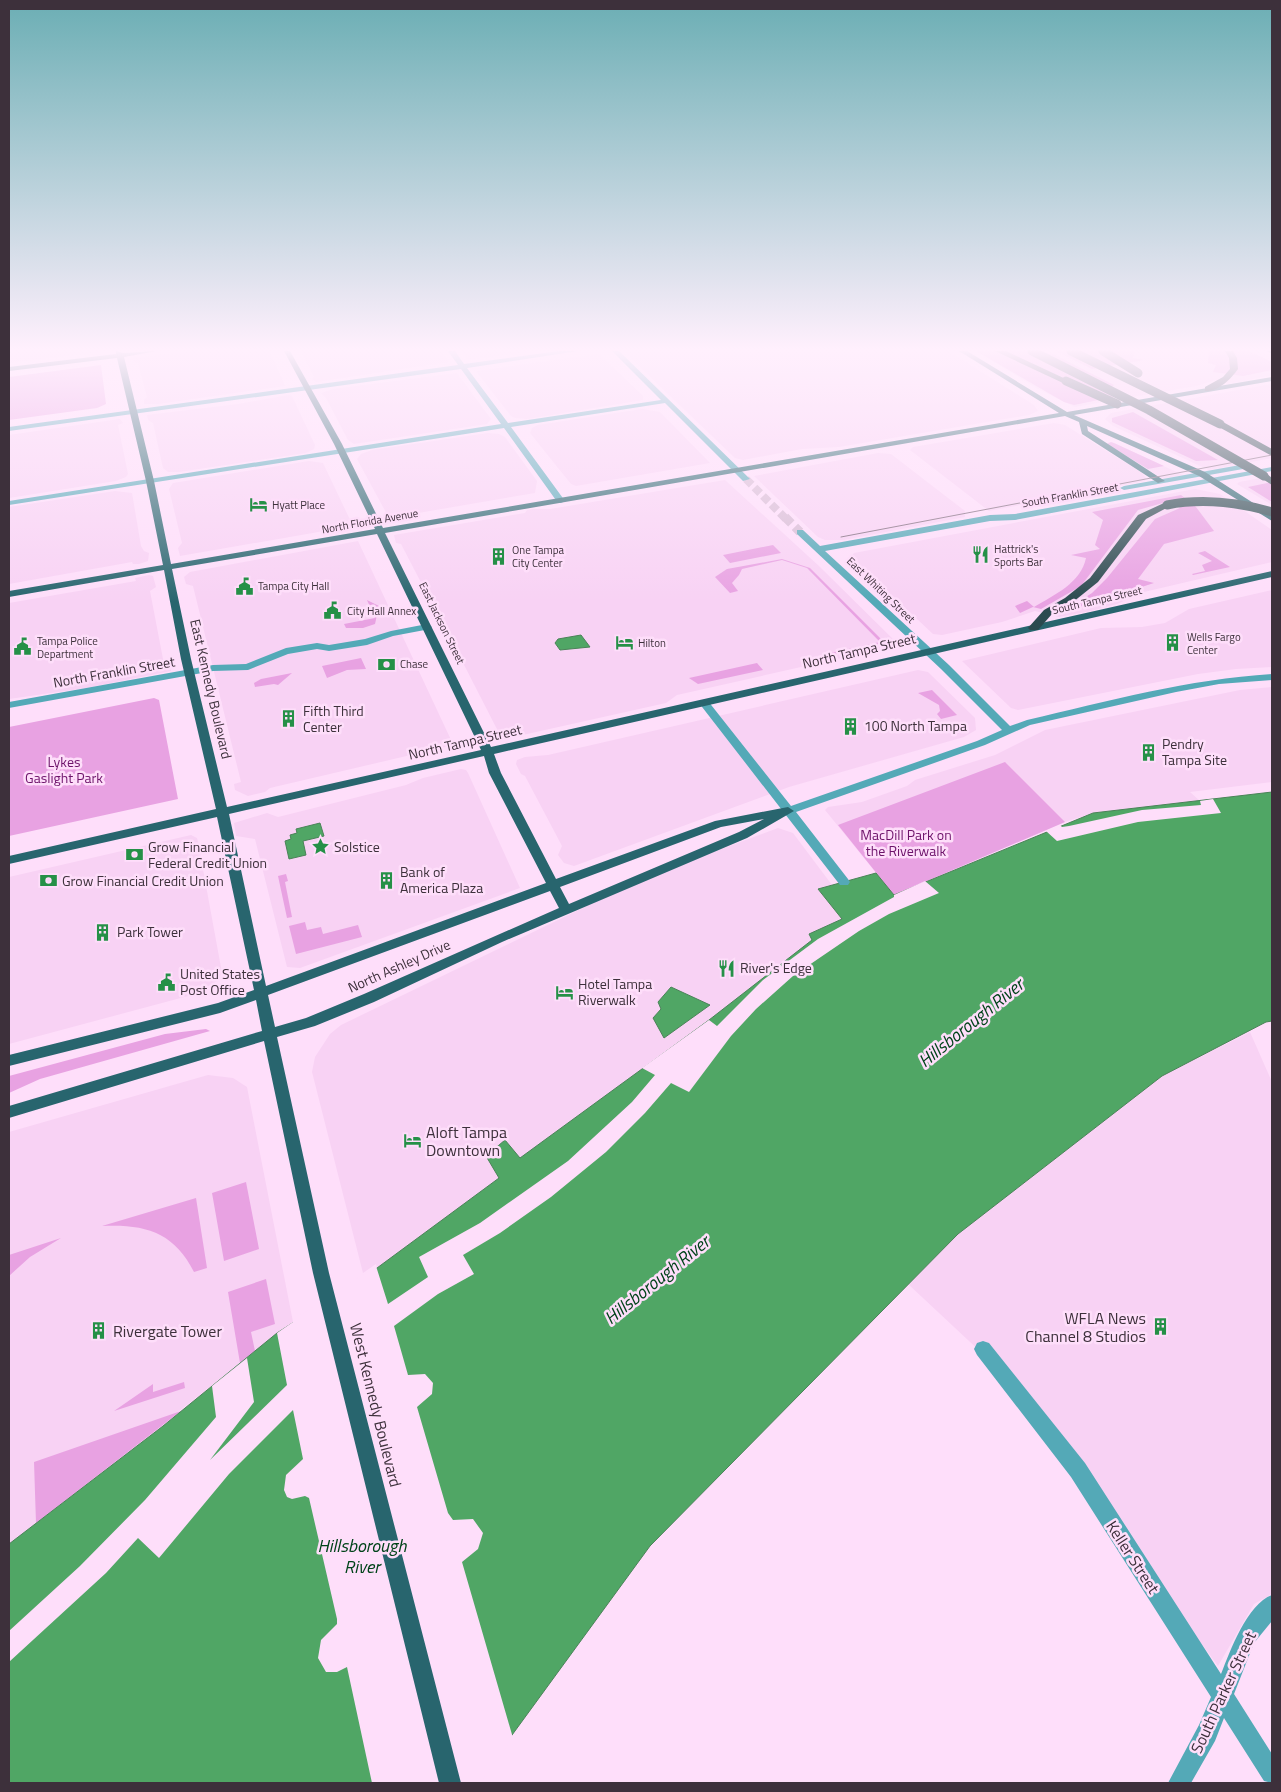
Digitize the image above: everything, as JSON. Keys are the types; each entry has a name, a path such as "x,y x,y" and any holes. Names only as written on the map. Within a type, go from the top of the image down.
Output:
{"highway":[{"path":"1188,435 1212,445"},
{"path":"1193,435 1272,482"},
{"path":"1239,435 1272,453"},
{"path":"1034,628 1048,612 1078,594 1094,580 1142,517 1167,505 1185,502 1211,502 1272,512"}],"main road":[{"name":"East Kennedy Boulevard","path":"138,435 150,481 189,673 271,1034"},
{"name":"East Jackson Street","path":"333,435 381,530 488,753 495,773 566,910"},
{"name":"North Florida Avenue","path":"9,594 944,435"},
{"path":"1088,435 1161,481"},
{"path":"1113,435 1214,480 1272,518"},
{"name":"South Tampa Street","path":"927,651 1272,574"},
{"name":"North Tampa Street","path":"9,860 488,753 927,651"},
{"path":"9,1061 220,1008 720,824 788,811"},
{"name":"North Ashley Drive","path":"9,1112 310,1022 369,998 497,938 743,835 788,811"},
{"name":"West Kennedy Boulevard","path":"271,1034 321,1273 450,1783"}],"street":[{"path":"9,503 452,435"},
{"path":"513,435 561,501"},
{"path":"700,435 746,479"},
{"name":"South Franklin Street","path":"990,518 1007,511 1272,461"},
{"name":"South Franklin Street","path":"819,549 990,518 1015,517 1272,469"},
{"name":"East Whiting Street","path":"800,532 1008,730"},
{"name":"North Franklin Street","path":"9,705 213,668 248,667 286,651 317,646 329,648 367,642 391,634 427,627"},
{"path":"788,811 981,742 1027,723 1176,689 1219,681 1272,677"},
{"path":"704,703 844,882"},
{"name":"Keller Street","path":"983,1349 1078,1470 1272,1773"},
{"name":"South Parker Street","path":"1179,1783 1207,1733 1247,1636 1272,1605"}],"shaded area":[{"path":"9,435 120,435 128,474 126,477 116,481 9,498"},
{"path":"156,435 310,435 315,445 314,449 306,453 179,472 168,472 163,468"},
{"path":"345,435 416,435 354,444 348,440"},
{"path":"477,435 500,435 505,437 537,481 535,493 389,518 357,459 361,454 372,450"},
{"path":"531,435 682,435 710,463 576,486 571,484"},
{"path":"711,435 912,435 839,447 802,449 743,460 735,458"},
{"path":"986,435 1080,435 1142,473 1146,478 1145,481 989,511 910,450 913,447"},
{"path":"1132,435 1272,435 1272,458 1209,470"},
{"path":"1108,442 1114,443 1183,475 1163,479 1109,445"},
{"path":"878,453 891,454 965,511 965,517 844,540 825,540 818,537 754,476"},
{"name":"Hyatt Place","path":"309,461 323,463 353,526 180,556 178,548 182,543 169,489 173,483"},
{"path":"1272,476 1272,505 1237,484 1239,482"},
{"path":"725,480 819,566 899,645 677,695 666,703 505,739 501,737 439,616 433,616 423,597 427,594 401,544 396,543 394,535 525,513 527,510 532,509 550,509"},
{"path":"1195,489 1220,494 1272,530 1272,562 1144,592 1117,604 1091,611 1059,617 1035,611 1002,622 942,635 933,634 851,557 854,553"},
{"path":"115,491 132,493 141,546 144,551 149,553 148,561 139,564 133,564 132,562 9,584 9,507"},
{"path":"358,541 452,742 445,747 270,788 265,792 248,796 235,790 234,784 241,782 193,586 186,584 184,577 190,572"},
{"path":"153,576 156,587 150,591 163,659 171,660 171,671 86,688 9,699 9,603 136,581 135,578"},
{"name":"Wells Fargo Center","path":"1272,590 1272,667 1198,674 1018,710 1011,708 962,661 1101,628 1142,627 1165,623 1189,609"},
{"path":"918,670 928,672 975,718 976,730 964,737 789,787 574,866 564,863 558,855 562,846 525,776 521,774 516,764 517,760 525,757 548,755"},
{"path":"1272,687 1272,782 1190,792 1200,801 1093,813 1065,822 894,895 825,810 828,807 862,802 907,786 915,780 995,755 1045,730 1240,690"},
{"path":"461,769 466,770 468,773 520,888 300,968 287,967 255,839 236,836 234,823 267,813 278,817 406,785 423,778"},
{"path":"778,828 793,833 832,885 818,889 843,919 809,934 812,940 709,1020 520,1158 505,1141 499,1178 377,1268 376,1264 363,1273 312,1072 315,1057 330,1034 341,1025 591,904 678,865"},
{"name":"Park Tower","path":"191,835 197,838 198,842 222,973 218,980 203,992 9,1044 9,877"},
{"path":"1250,1032 1272,1082 1272,1594 1254,1604 1218,1666 1000,1370 908,1284 958,1234 1162,1076"},
{"path":"208,1075 233,1078 247,1087 293,1322 9,1544 9,1132"}],"green space":[{"path":"1139,435 1173,435 1218,460 1196,461"},
{"path":"1111,442 1164,466 1148,469 1107,444"},
{"path":"1272,482 1272,502 1248,487"},
{"path":"1181,495 1196,507 1214,531 1164,544 1138,579 1154,583 1061,613 1092,593 1107,578 1155,519 1180,508 1170,501 1138,510 1081,586 1041,609 1033,607 1020,613 1015,606 1027,601 1034,607 1058,593 1079,575 1086,558 1071,555 1100,549 1095,545 1103,520 1092,512"},
{"path":"773,545 781,553 730,563 723,555"},
{"path":"1205,551 1230,567 1193,575 1205,571 1202,565 1212,561 1198,553"},
{"path":"782,559 810,568 885,643 832,655 830,653 880,642 807,568 782,560 742,569 732,583 738,591 730,593 715,577 727,569"},
{"path":"367,600 379,606 375,624 363,628 346,628 344,624 375,618"},
{"path":"361,658 366,669 347,670 327,678 322,666"},
{"path":"757,663 763,670 698,684 689,678"},
{"path":"292,673 278,685 255,687 254,683 261,679"},
{"path":"932,690 957,715 941,719 937,714 940,711 939,705 918,693"},
{"name":"Lykes Gaslight Park","path":"154,698 159,700 178,799 9,836 9,727"},
{"name":"MacDill Park on the Riverwalk","path":"1005,762 1065,822 894,895 838,825"},
{"path":"286,874 288,881 285,882 292,917 287,918 278,876"},
{"path":"305,922 307,930 321,927 323,934 358,925 362,937 296,954 289,926"},
{"path":"206,1029 210,1031 40,1079 9,1093 9,1076 165,1034"},
{"path":"246,1182 259,1249 224,1261 212,1193"},
{"path":"196,1198 207,1268 194,1272 186,1258 177,1248 157,1233 132,1227 102,1226"},
{"path":"61,1238 30,1257 9,1276 9,1255"},
{"path":"266,1279 275,1324 251,1332 255,1351 240,1363 228,1292"},
{"path":"184,1382 185,1388 114,1411 153,1384 153,1392"},
{"path":"181,1411 36,1523 34,1462"}],"water":[{"path":"581,635 590,647 560,650 555,643 558,639"},
{"name":"Hillsborough River","path":"1272,792 1272,1021 1266,1022 1162,1076 958,1234 650,1546 477,1783 9,1783 9,1544 163,1426 277,1333 377,1268 499,1178 486,1156 505,1140 520,1158 709,1020 812,940 809,934 842,919 818,889 876,873 894,895 1093,813"},
{"path":"320,823 324,836 303,841 306,855 289,859 285,841 291,839 290,835 297,833 296,829"},
{"path":"671,987 710,1005 664,1038 653,1018 661,1009 658,1002"}],"pier":[{"path":"1213,799 1221,813 1138,822 1057,841 1046,831 1060,825 1062,827 1069,826 1142,810 1201,805 1200,801"},
{"path":"925,881 939,893 889,914 859,931 793,976 756,1009 731,1036 689,1092 671,1083 645,1113 606,1152 551,1197 500,1233 463,1255 474,1274 438,1294 394,1326 408,1375 425,1374 433,1383 432,1394 417,1407 448,1513 453,1520 473,1519 483,1533 478,1549 462,1562 513,1738 480,1783 372,1783 347,1667 337,1672 326,1672 318,1658 321,1640 337,1624 337,1619 309,1498 305,1496 292,1499 287,1497 284,1490 286,1475 303,1459 293,1410 229,1474 159,1558 138,1538 106,1573 9,1662 9,1631 80,1566 145,1500 216,1417 212,1386 247,1358 254,1402 210,1460 287,1385 277,1333 293,1322 293,1320 376,1266 388,1304 428,1277 419,1257 480,1223 568,1161 632,1102 655,1075 642,1068 709,1020 717,1026 763,980 818,939 894,897 894,895"}],"tunnel":[{"path":"746,479 786,519"},
{"path":"785,517 800,532"}],"tram line":[{"path":"841,537 1272,455"}],"place":[{"name":"Hyatt Place","path":"258,505"},
{"name":"Hattrick's Sports Bar","path":"980,555"},
{"name":"One Tampa City Center","path":"498,556"},
{"name":"Tampa City Hall","path":"244,586"},
{"name":"City Hall Annex","path":"333,611"},
{"name":"Hilton","path":"624,643"},
{"name":"Wells Fargo Center","path":"1173,643"},
{"name":"Tampa Police Department","path":"23,647"},
{"name":"Chase","path":"386,664"},
{"name":"Fifth Third Center","path":"289,719"},
{"name":"100 North Tampa","path":"850,726"},
{"name":"Pendry Tampa Site","path":"1148,752"},
{"name":"Solstice","path":"320,847"},
{"name":"Grow Financial Federal Credit Union","path":"134,855"},
{"name":"Bank of America Plaza","path":"386,880"},
{"name":"Grow Financial Credit Union","path":"48,881"},
{"name":"Park Tower","path":"103,932"},
{"name":"River's Edge","path":"726,968"},
{"name":"United States Post Office","path":"166,982"},
{"name":"Hotel Tampa Riverwalk","path":"564,992"},
{"name":"Aloft Tampa Downtown","path":"412,1141"},
{"name":"WFLA News Channel 8 Studios","path":"1160,1327"},
{"name":"Rivergate Tower","path":"99,1331"}]}
